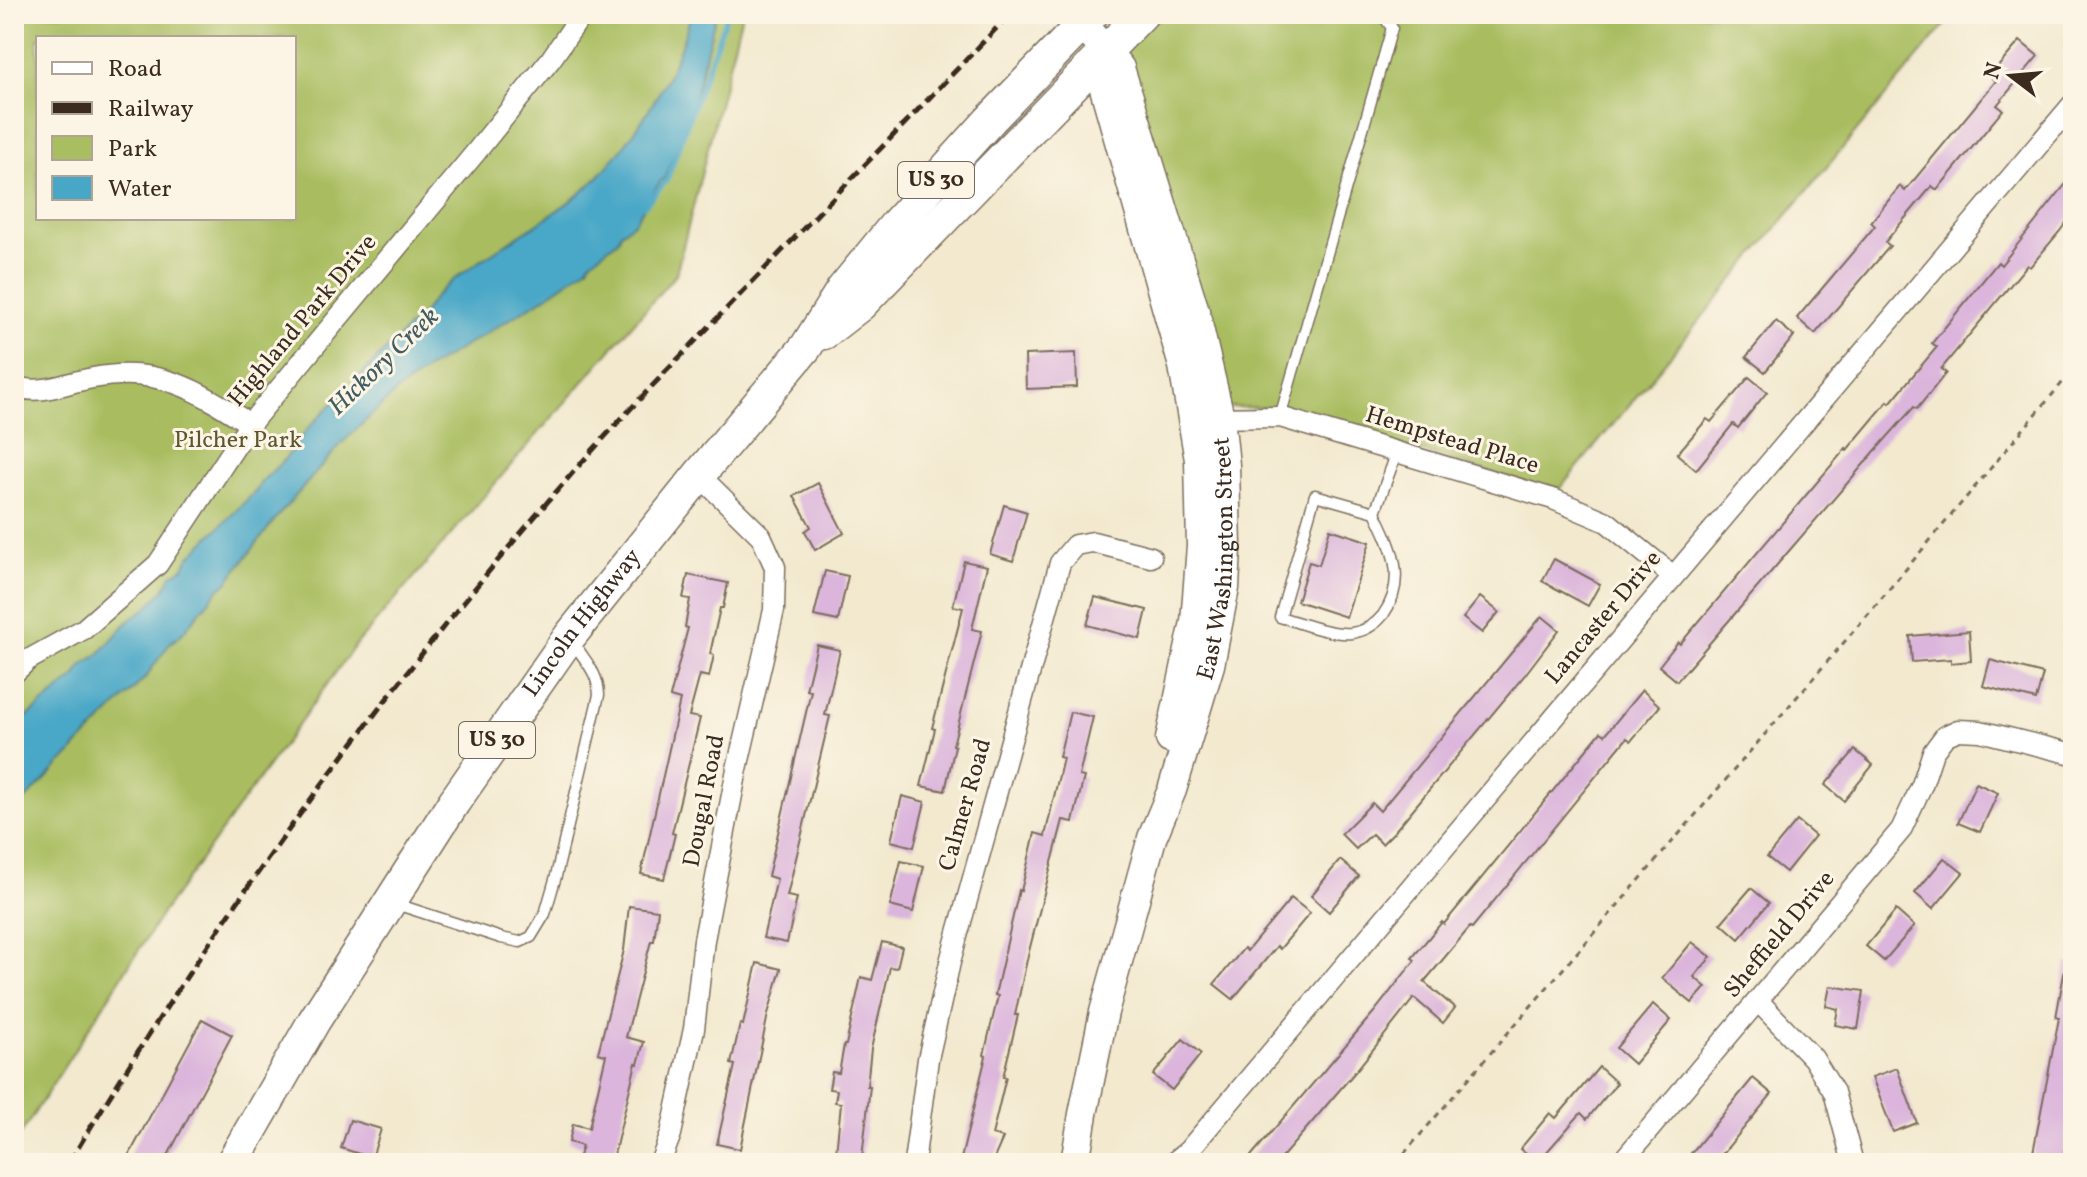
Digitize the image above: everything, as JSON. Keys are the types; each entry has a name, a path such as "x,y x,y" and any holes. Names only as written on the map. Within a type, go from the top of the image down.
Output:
{"main road":[{"name":"Lincoln Highway","path":"806,347 860,305 1142,14"},
{"name":"Lincoln Highway","path":"232,1163 314,1021 454,802 570,636 806,347 842,290 896,224 1087,19"}],"street":[{"name":"Highland Park Drive","path":"14,673 28,660 84,629 158,564 250,424 476,152 551,59 582,14"},
{"path":"1087,19 1105,52"},
{"name":"East Washington Street","path":"1075,1163 1104,1012 1152,838 1159,786 1189,659 1201,546 1199,460 1207,418 1173,329 1100,74 1105,52"},
{"name":"Lancaster Drive","path":"1173,1163 1188,1151 2073,104"},
{"path":"14,387 35,392 95,377 152,375 202,394 250,424"},
{"name":"Hempstead Place","path":"1207,418 1280,417 1553,499 1607,522 1673,576"},
{"name":"Dougal Road","path":"660,1163 671,1134 694,1029 704,940 774,610 775,567 761,536 699,475"},
{"name":"Calmer Road","path":"914,1163 928,1059 951,958 1060,563 1075,545 1093,542 1151,557"},
{"name":"Sheffield Drive","path":"1621,1163 1901,830 1933,752 1945,736 1958,730 1980,731 2073,754"},
{"path":"1758,1001 1813,1058 1834,1092 1853,1163"}],"lane":[{"path":"1280,417 1392,28 1382,14"},
{"path":"1375,512 1315,495 1280,617 1333,632 1349,633 1363,631 1377,623 1392,603 1398,580 1396,561 1375,512 1397,452"},
{"path":"390,902 501,938 520,942 531,937 545,914 556,876 599,695 598,680 592,666 570,636"}],"path":[{"path":"1396,1163 1870,612 2073,370"}],"green space":[{"name":"Pilcher Park","path":"14,14 742,14 676,274 354,647 163,912 14,1145"},
{"path":"1153,14 1954,14 1557,492 1276,408 1228,407 1115,54"}],"water":[{"path":"691,14 716,14 690,116 665,178 634,223 622,231 618,240 588,267 396,392 342,443 278,516 227,582 180,636 170,643 145,678 14,810 14,728 76,676 82,666 100,653 131,618 164,590 171,576 184,567 189,557 257,490 309,427 425,311 439,292 596,180 657,96 677,56"}],"building":[{"path":"2020,41 2038,56 1997,105 2003,110 1937,190 1932,186 1885,242 1890,246 1815,334 1797,318 1875,226 1871,222 1900,186 1905,191 1996,81 1990,76"},
{"path":"2073,175 2073,213 2060,231 2030,267 2027,265 1941,369 1946,373 1917,409 1914,407 1875,451 1677,681 1659,666 1846,448 1888,401 1890,403 1937,347 1932,343 1998,262 2001,265"},
{"path":"1776,321 1794,336 1765,372 1746,357"},
{"path":"1076,353 1077,387 1026,389 1025,355"},
{"path":"1749,377 1767,392 1738,428 1733,424 1696,470 1677,454 1707,419 1711,422"},
{"path":"818,483 844,533 815,550 805,531 811,527 794,496"},
{"path":"1004,505 1027,512 1013,561 990,554"},
{"path":"1330,529 1370,542 1346,617 1297,601 1309,562 1319,565"},
{"path":"1554,559 1600,584 1588,606 1542,581"},
{"path":"964,561 987,566 972,629 982,631 953,745 945,791 921,786 935,729 932,728 963,608 953,606"},
{"path":"825,571 848,576 838,621 814,616"},
{"path":"688,575 728,583 710,654 714,655 709,677 700,675 689,716 700,718 664,879 641,874 680,700 670,697 688,628 685,627 690,599 683,598"},
{"path":"1095,597 1147,610 1140,639 1087,625"},
{"path":"1480,597 1499,612 1482,633 1463,618"},
{"path":"1542,616 1559,630 1524,676 1394,832 1382,844 1372,834 1356,849 1341,834 1372,803 1380,811"},
{"path":"1969,631 1971,661 1912,662 1910,636"},
{"path":"817,645 840,650 825,715 830,716 787,896 797,898 787,943 763,938 777,879 768,876 811,691 806,690"},
{"path":"1990,660 2043,674 2036,700 1983,686"},
{"path":"1642,690 1660,706 1631,741 1627,738 1424,982 1455,1008 1443,1023 1414,998 1277,1163 1245,1163 1374,1012 1415,960 1412,958 1442,922 1444,924 1601,732 1605,735"},
{"path":"1070,712 1093,717 1079,776 1084,777 1073,822 1063,820 1028,955 992,1135 1003,1138 992,1163 960,1163 986,1056 998,996 995,995 1019,890 1035,833 1045,836"},
{"path":"1855,750 1873,765 1844,801 1825,785"},
{"path":"1976,783 1998,793 1980,832 1958,823"},
{"path":"902,796 925,802 914,847 891,841"},
{"path":"1797,821 1815,836 1786,872 1767,857"},
{"path":"1944,858 1963,873 1933,909 1915,893"},
{"path":"1340,860 1359,876 1329,912 1311,896"},
{"path":"901,861 924,866 913,912 890,906"},
{"path":"1751,888 1769,903 1739,939 1721,923"},
{"path":"1291,898 1310,913 1280,949 1277,946 1233,999 1214,984 1244,948 1247,951"},
{"path":"629,906 658,910 654,941 651,941 626,1037 644,1042 612,1163 577,1163 582,1146 569,1142 573,1124 589,1128 606,1055 598,1053 624,950"},
{"path":"1896,910 1914,926 1884,961 1866,946"},
{"path":"882,942 902,947 897,968 890,967 871,1049 862,1158 857,1157 857,1163 835,1163 841,1103 835,1102 837,1090 829,1089 832,1072 839,1073 861,977 872,980"},
{"path":"1692,942 1711,957 1694,977 1706,987 1692,1003 1662,978"},
{"path":"757,963 781,969 768,1014 740,1149 717,1144 735,1065 731,1064"},
{"path":"2066,963 2073,964 2073,1105 2062,1163 2031,1163 2059,1018 2056,1017"},
{"path":"1830,986 1864,991 1858,1029 1835,1025 1838,1009 1826,1006"},
{"path":"1653,1004 1671,1020 1634,1064 1616,1048"},
{"path":"202,1019 232,1035 164,1163 125,1163"},
{"path":"1183,1039 1201,1054 1172,1090 1153,1075"},
{"path":"1599,1067 1617,1083 1587,1119 1581,1113 1537,1163 1520,1149 1550,1113 1556,1118"},
{"path":"1897,1068 1917,1123 1893,1132 1872,1077"},
{"path":"1753,1078 1772,1094 1715,1163 1683,1163"},
{"path":"350,1120 381,1129 372,1158 341,1148"}],"waterway":[{"name":"Hickory Creek","path":"644,206 667,180 727,14"}],"railway":[{"path":"69,1163 184,981 245,892 307,804 438,634 613,427 1010,14"}]}
